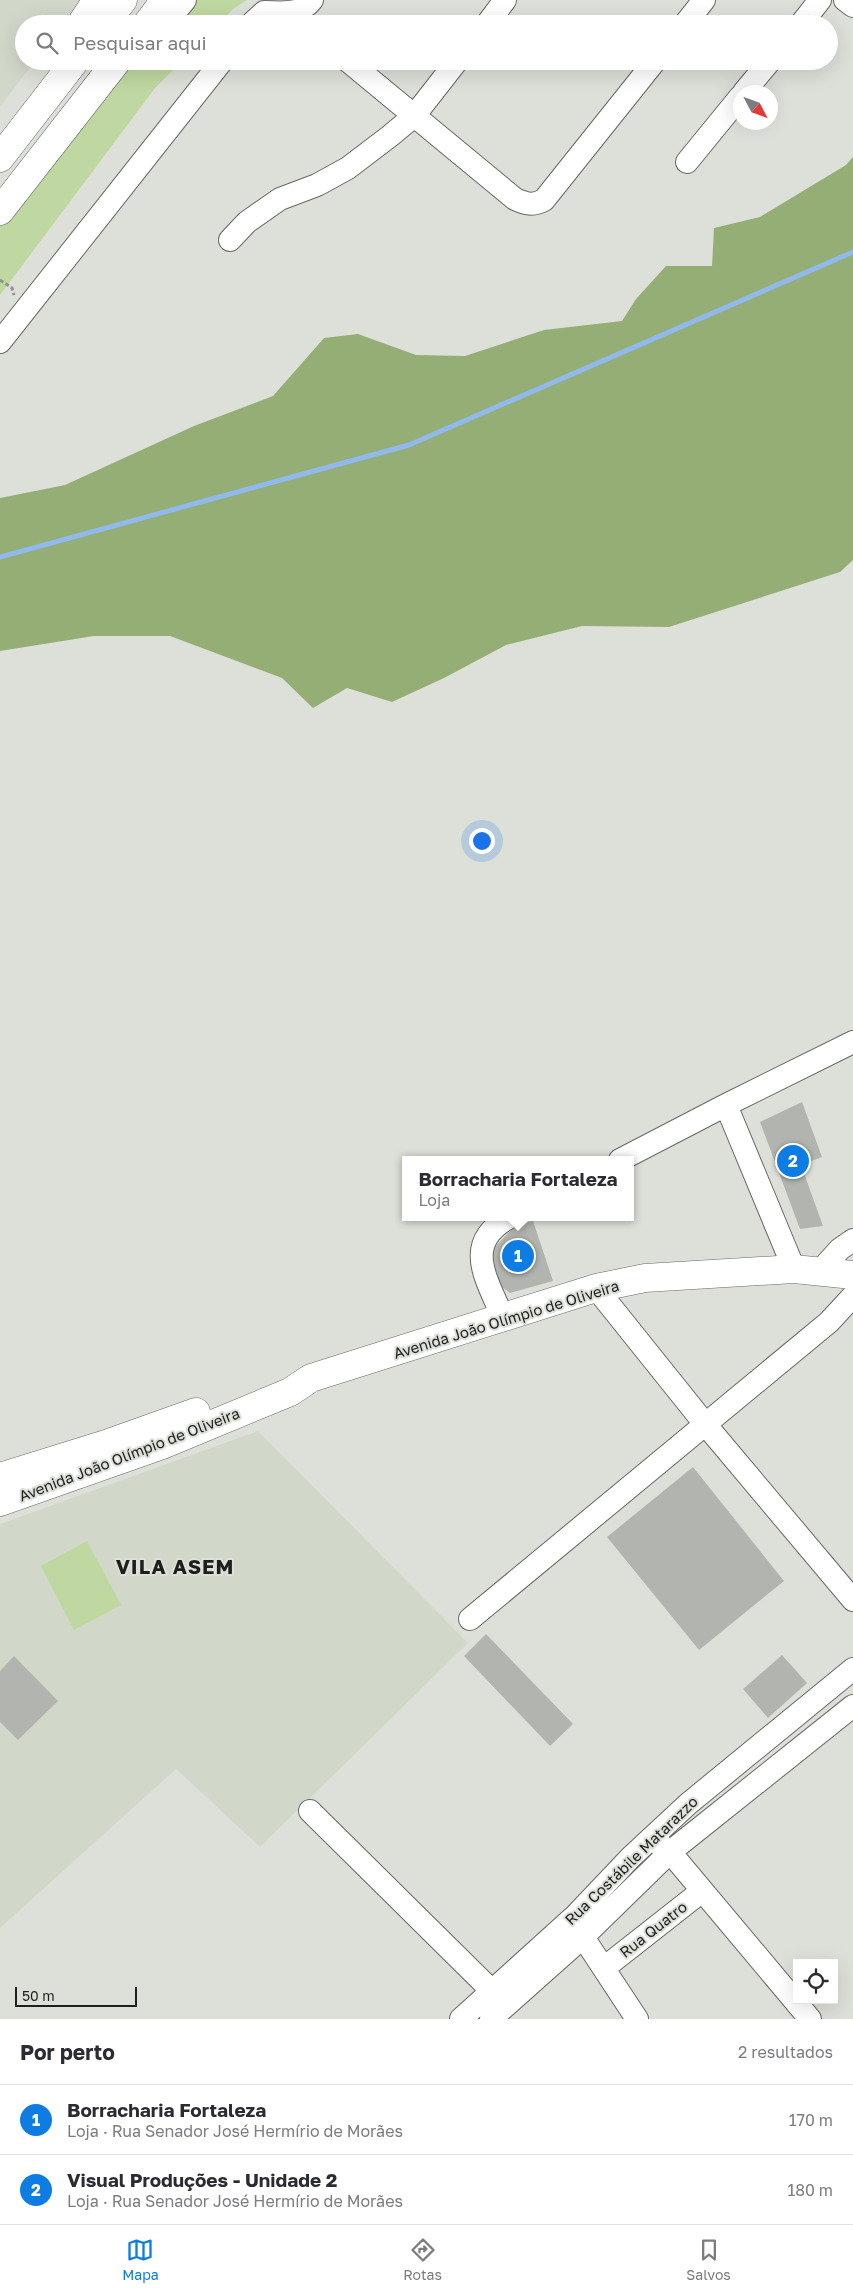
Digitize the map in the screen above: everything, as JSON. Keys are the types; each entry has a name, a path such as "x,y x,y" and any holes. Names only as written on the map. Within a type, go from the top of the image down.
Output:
{"main road":[{"path":"87,15 97,0"},
{"path":"111,15 123,0"},
{"path":"154,15 165,0"},
{"path":"0,142 48,70"},
{"path":"0,158 68,70"},
{"path":"0,211 110,70"},
{"name":"Avenida João Olímpio de Oliveira","path":"0,1502 84,1474 171,1441 290,1392 311,1378 596,1288 645,1278 807,1270 853,1275"},
{"name":"Avenida João Olímpio de Oliveira","path":"0,1477 109,1443 285,1377 311,1378"}],"street":[{"path":"172,15 185,0"},
{"path":"297,15 298,10 312,0"},
{"path":"493,15 505,0"},
{"path":"692,15 704,0"},
{"path":"808,15 820,0"},
{"path":"845,0 853,6"},
{"path":"261,15 264,12 280,15"},
{"path":"83,105 119,70"},
{"path":"0,342 215,70"},
{"path":"359,70 515,199 531,204 544,200 648,70"},
{"path":"230,240 246,222 280,199 316,185 348,168 414,116 450,70"},
{"path":"750,85 762,70"},
{"path":"687,162 733,106"},
{"path":"628,1156 726,1104 853,1042"},
{"path":"726,1104 807,1270 853,1240"},
{"path":"504,1221 488,1233 481,1246 481,1263 504,1318"},
{"path":"596,1288 705,1424 853,1600"},
{"path":"470,1619 829,1322 853,1296"},
{"name":"Rua Costábile Matarazzo","path":"461,2019 575,1916 651,1838 688,1804 853,1669"},
{"name":"Rua Costábile Matarazzo","path":"491,2019 583,1937 670,1852 853,1706"},
{"path":"310,1811 492,1991"},
{"path":"651,1838 670,1852 810,2019"},
{"name":"Rua Quatro","path":"604,1968 702,1891"},
{"path":"575,1916 583,1937 637,2019"}],"shaded area":[{"path":"0,0 82,0 71,15 15,15 15,70 28,70 0,107"},
{"path":"258,1431 468,1643 260,1847 176,1769 0,1928 0,1524"}],"green space":[{"path":"192,0 247,0 227,15 178,15"},
{"path":"126,70 173,70 155,88 0,295 0,224 78,125"},
{"path":"853,157 853,560 840,572 669,627 582,626 506,645 444,678 392,702 347,688 313,708 282,678 170,636 94,636 0,651 0,498 65,485 194,426 273,396 324,338 358,334 416,355 465,356 544,330 622,321 636,299 666,266 712,266 714,228 760,217 846,165"},
{"path":"87,1541 121,1605 74,1630 41,1566"}],"building":[{"path":"802,1102 822,1157 801,1165 823,1226 800,1229 760,1122"},
{"path":"533,1221 553,1281 510,1293 502,1287 492,1263 490,1252 516,1225"},
{"path":"693,1467 784,1581 699,1650 607,1537"},
{"path":"486,1634 573,1724 550,1746 464,1656"},
{"path":"782,1655 807,1683 768,1718 743,1689"},
{"path":"14,1656 58,1701 18,1740 0,1722 0,1671"}],"waterway":[{"path":"0,557 409,445 853,252"}],"place":[{"name":"Visual Produções - Unidade 2","path":"793,1161"},
{"name":"Borracharia Fortaleza","path":"518,1256"}],"district":[{"name":"VILA ASEM","path":"175,1566"}]}
